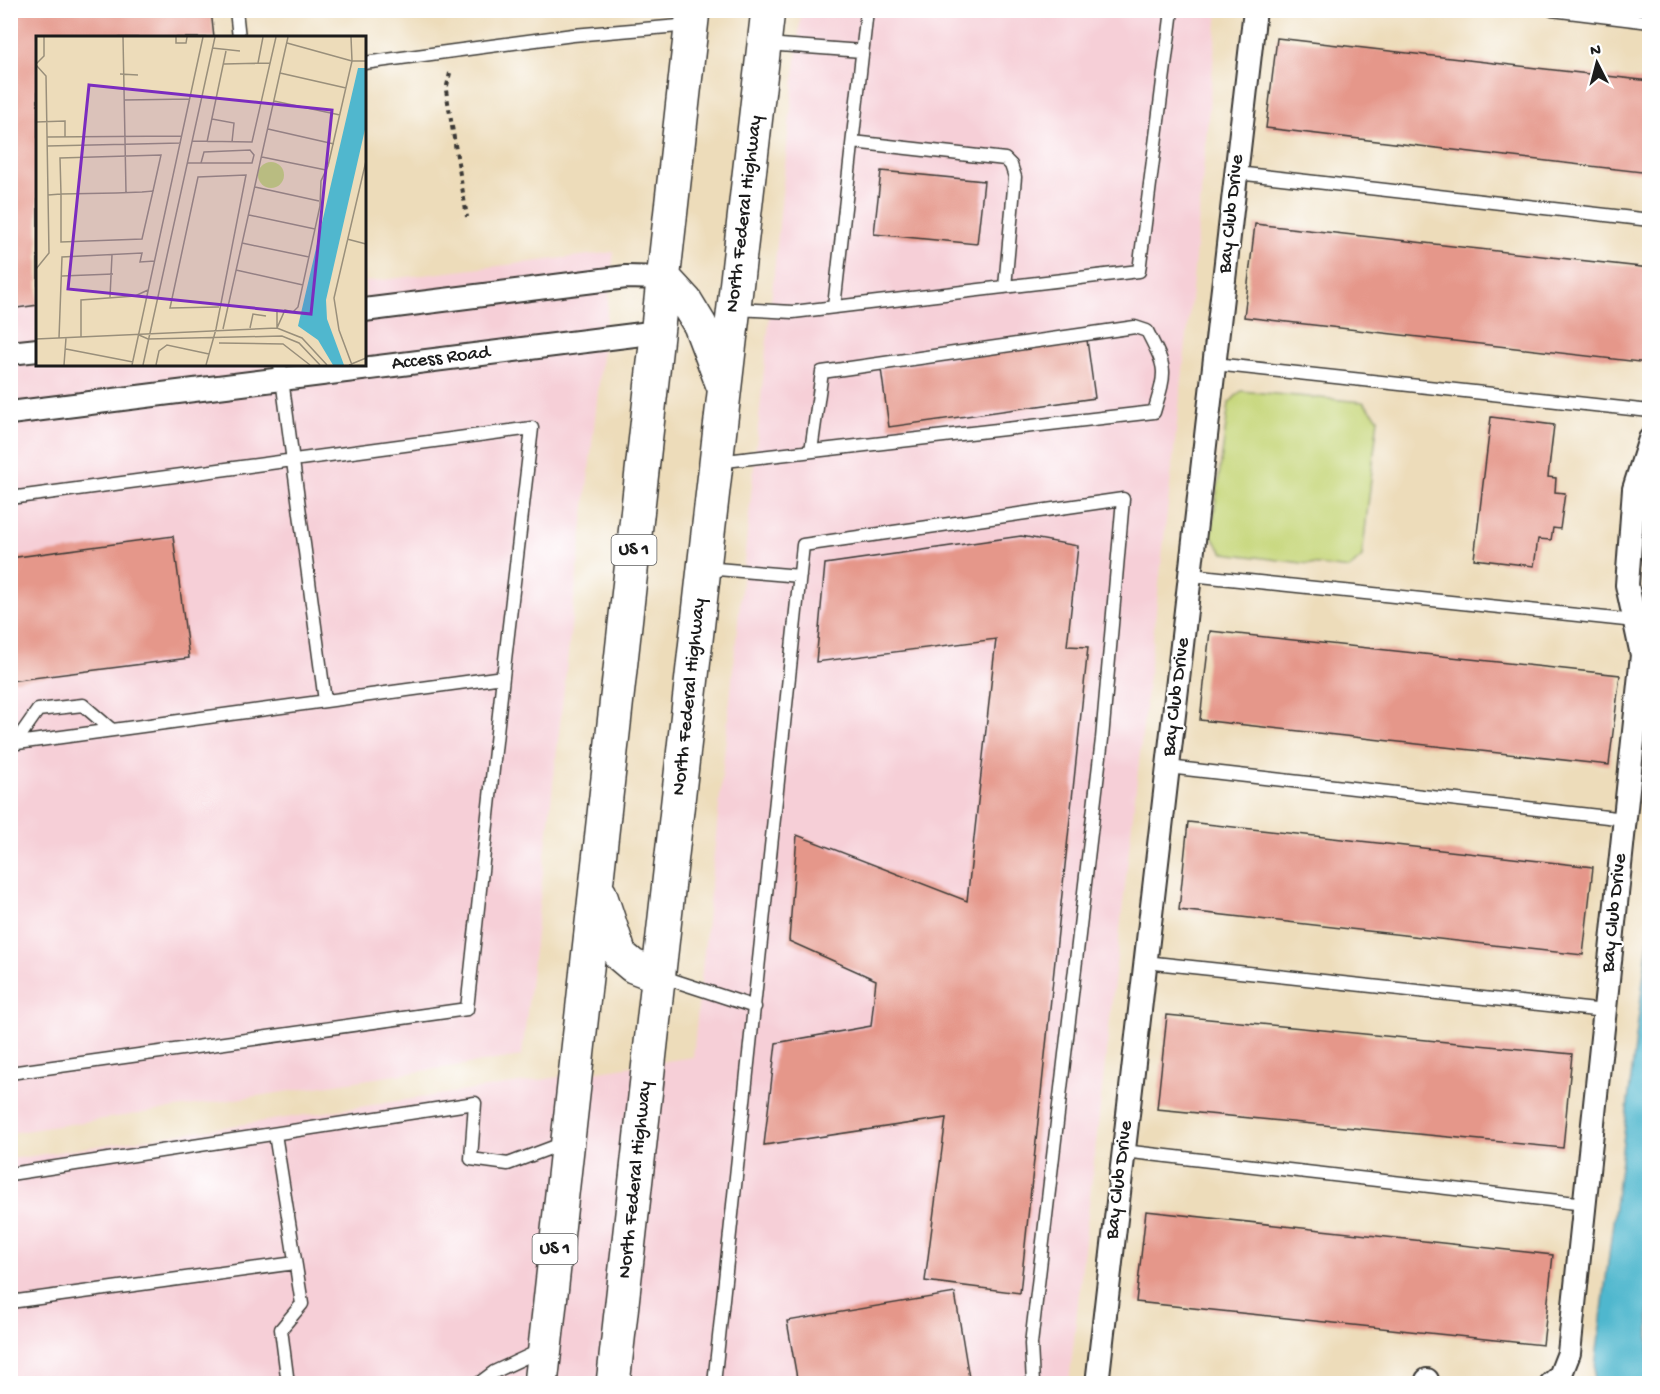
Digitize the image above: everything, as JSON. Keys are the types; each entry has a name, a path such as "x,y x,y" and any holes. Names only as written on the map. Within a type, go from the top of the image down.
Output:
{"main road":[{"name":"North Federal Highway","path":"613,1383 768,10"},
{"name":"US 1","path":"541,1383 693,18"},
{"path":"670,224 682,267 693,285 705,298 734,309"},
{"path":"664,278 686,302 700,325 725,390"},
{"path":"597,884 620,955 633,966 658,976"}],"street":[{"name":"Bay Club Drive","path":"1097,1383 1255,10"},
{"path":"366,310 626,277 664,278"},
{"name":"Access Road","path":"366,363 658,332"},
{"path":"10,353 36,350"},
{"name":"Access Road","path":"10,413 281,372 338,366"},
{"name":"Bay Club Drive","path":"1551,1383 1560,1376 1569,1353 1585,1204 1642,655 1627,585 1634,489 1650,439"}],"lane":[{"path":"236,10 239,36"},
{"path":"834,307 867,10"},
{"path":"734,309 794,312 1138,272 1172,10"},
{"path":"1552,10 1650,22"},
{"path":"366,63 693,18"},
{"path":"764,44 862,51"},
{"path":"853,142 1005,159 1011,165 1015,177 1005,287"},
{"path":"1237,173 1650,220"},
{"path":"716,462 1154,412 1164,379 1163,361 1147,331 1135,327 822,372 811,451"},
{"path":"1215,364 1650,411"},
{"path":"281,372 325,701"},
{"path":"10,498 532,428 467,1009 10,1073"},
{"path":"714,1383 803,545 1123,499 1102,739 1031,1344 1033,1383"},
{"path":"704,568 800,576"},
{"path":"1191,575 1635,621"},
{"path":"13,744 503,676"},
{"path":"13,744 38,710 83,705 112,730"},
{"path":"1168,766 1625,819"},
{"path":"1145,962 1605,1011"},
{"path":"658,976 755,1007"},
{"path":"10,1174 475,1103 471,1159 508,1164 567,1142"},
{"path":"275,1134 302,1304 281,1329 288,1383"},
{"path":"1123,1151 1585,1204"},
{"path":"10,1302 295,1263"},
{"path":"478,1383 494,1372 544,1348"}],"path":[{"path":"450,72 446,90 467,217"}],"shaded area":[{"path":"11,11 211,11 214,36 36,36 36,366 366,366 366,282 614,252 522,1056 11,1133"},
{"path":"801,11 1218,11 1192,291 1069,1383 11,1384 11,1159 693,1057"}],"green space":[{"path":"1241,391 1363,402 1378,418 1362,557 1349,569 1224,553 1211,536 1229,403"}],"water":[{"path":"1649,933 1649,1383 1593,1383"}],"building":[{"path":"10,10 211,10 214,36 36,36 36,305 10,309"},
{"path":"1277,38 1650,81 1650,173 1266,128"},
{"path":"881,171 984,181 977,244 874,234"},
{"path":"1255,224 1650,268 1648,363 1244,317"},
{"path":"1087,340 1095,398 889,427 881,369"},
{"path":"1491,417 1554,425 1548,477 1556,478 1555,492 1565,493 1560,529 1553,528 1551,540 1538,539 1534,566 1474,559"},
{"path":"173,536 189,658 10,681 10,558"},
{"path":"1021,536 1078,546 1067,646 1088,647 1020,1293 925,1281 946,1118 764,1145 776,1043 871,1026 876,980 789,941 797,835 967,901 996,639 816,662 825,564"},
{"path":"1210,631 1620,675 1609,765 1200,720"},
{"path":"1188,822 1593,867 1583,955 1179,910"},
{"path":"1167,1015 1572,1054 1563,1148 1157,1109"},
{"path":"1146,1211 1553,1255 1543,1345 1136,1302"},
{"path":"955,1293 970,1384 798,1384 787,1321"}]}
